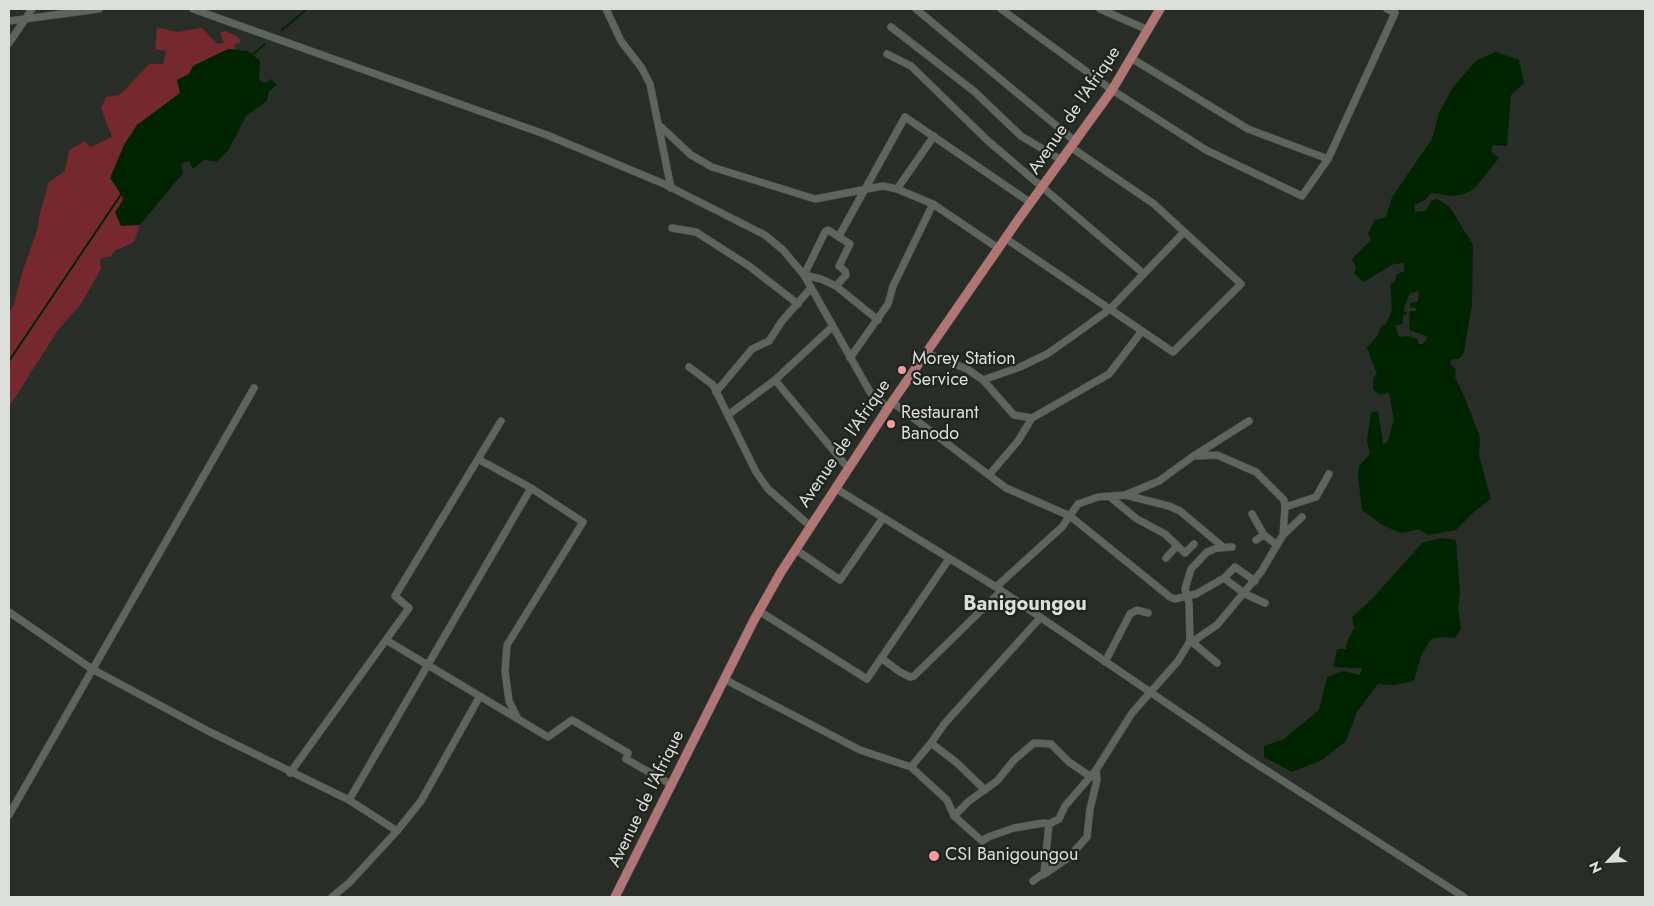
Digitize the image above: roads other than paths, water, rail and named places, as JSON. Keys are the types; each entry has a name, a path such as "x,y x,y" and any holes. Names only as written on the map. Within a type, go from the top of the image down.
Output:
{"main road":[{"name":"Avenue de l'Afrique","path":"615,897 759,611 795,550 890,405 998,248 1044,187 1112,90 1160,9"}],"street":[{"path":"9,43 28,18 32,9"},
{"path":"9,21 100,9"},
{"path":"193,9 547,135 671,188 765,235 783,250 804,275 870,392 1006,488 1070,516 1170,597 1175,599 1187,597 1224,578 1235,567 1255,581"},
{"path":"606,9 621,40 641,67 650,84 671,188"},
{"path":"916,9 1074,145 1154,204 1241,284 1173,352 1005,238"},
{"path":"1001,9 1112,90 1206,150 1302,196 1328,159 1395,13 1387,9"},
{"path":"1100,9 1148,30"},
{"path":"891,27 975,92 1021,136 1063,160"},
{"path":"887,54 911,66 987,140 1144,274"},
{"path":"1131,58 1248,129 1328,159"},
{"path":"839,236 904,117 1031,203"},
{"path":"659,125 692,156 712,167 815,199 883,186 897,189 933,204 998,248"},
{"path":"897,189 934,136"},
{"path":"850,358 888,304 893,286 933,204"},
{"path":"672,228 696,232 749,266 798,304"},
{"path":"804,275 825,232 828,230 850,244 839,265 845,270 846,275 836,286"},
{"path":"983,380 1047,354 1110,309 1184,232"},
{"path":"804,275 821,278 836,286 878,320"},
{"path":"716,392 752,349 769,341 782,321 810,288"},
{"path":"728,415 775,380 832,326"},
{"path":"989,475 1018,441 1032,418 1109,374 1142,331"},
{"path":"926,353 967,369 983,380 1014,415 1032,418"},
{"path":"689,367 713,385 756,472 768,489 810,526"},
{"path":"775,380 848,468"},
{"path":"9,815 254,388"},
{"path":"290,773 409,608 396,596 501,421"},
{"path":"881,658 910,677 914,676 998,589 1062,527 1078,504 1089,499 1125,496 1159,481 1192,457 1249,421"},
{"path":"1192,457 1203,454 1217,455 1256,472 1284,500 1283,535"},
{"path":"478,458 531,488 583,522 507,645 506,679 509,701 518,720"},
{"path":"1285,507 1316,497 1329,474"},
{"path":"349,800 531,488"},
{"path":"835,488 998,589 1244,756 1464,897"},
{"path":"1125,496 1169,506 1180,512 1223,547"},
{"path":"1110,498 1137,519 1165,534 1185,553 1194,544"},
{"path":"1252,514 1264,535 1278,545"},
{"path":"724,679 860,750 911,767 947,800 954,816 982,841 988,836 1014,828 1048,824 1059,819 1065,806 1096,770 1113,740 1149,692 1178,660 1191,641 1217,625 1255,581 1283,535 1302,517"},
{"path":"795,550 840,580 883,518"},
{"path":"1256,540 1264,535"},
{"path":"1166,558 1177,546"},
{"path":"1218,663 1191,641 1185,589 1197,561 1208,552 1223,547 1232,547"},
{"path":"759,611 867,679 949,559"},
{"path":"1224,578 1244,594 1265,603"},
{"path":"1105,662 1130,614 1137,610 1148,612"},
{"path":"9,612 92,669 290,773 349,800 397,832"},
{"path":"911,767 945,723 1040,618"},
{"path":"386,640 548,737 572,720 628,754 626,760 672,785"},
{"path":"332,897 349,883 397,832 421,801 480,696"},
{"path":"931,743 958,763 984,790"},
{"path":"954,816 1034,743 1051,744 1069,762 1091,777"},
{"path":"1033,881 1068,858 1087,837 1090,809 1097,780 1096,770"},
{"path":"1043,875 1048,824"}],"waterway":[{"path":"282,30 307,9"},
{"path":"251,56 265,44"},
{"path":"9,361 122,193"}],"place":[{"name":"Morey Station Service","path":"902,370"},
{"name":"Restaurant Banodo","path":"891,424"},
{"name":"CSI Banigoungou","path":"934,856"}],"district":[{"name":"Banigoungou","path":"1025,605"}]}
